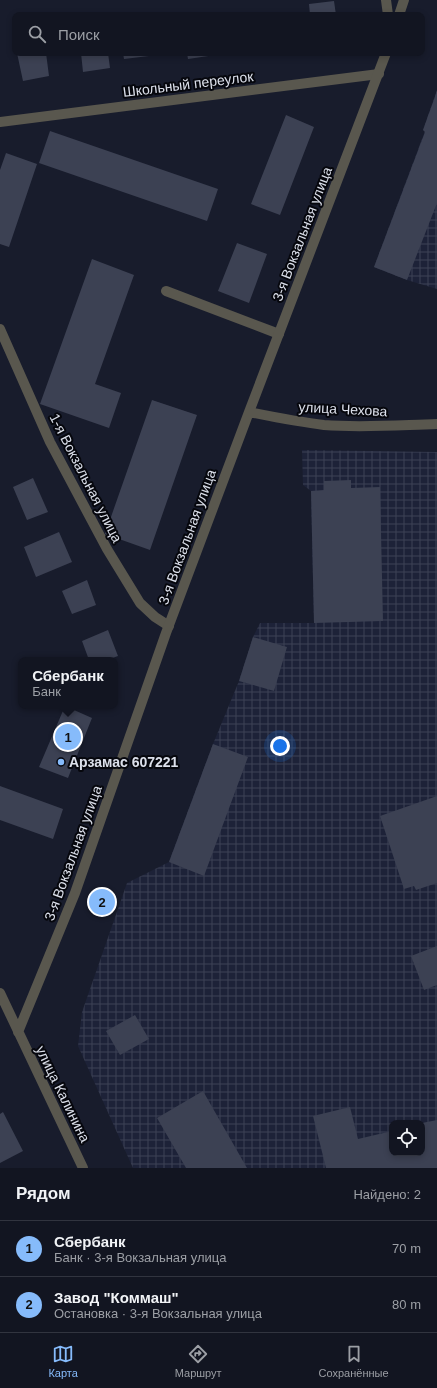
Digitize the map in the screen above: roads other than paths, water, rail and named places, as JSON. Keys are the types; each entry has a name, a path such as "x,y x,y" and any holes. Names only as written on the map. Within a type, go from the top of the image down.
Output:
{"street":[{"path":"386,0 388,12"},
{"path":"400,12 404,0"},
{"name":"3-я Вокзальная улица","path":"18,1032 75,894 169,626 385,56"},
{"name":"Школьный переулок","path":"0,122 379,74"},
{"path":"166,291 279,334"},
{"name":"1-я Вокзальная улица","path":"0,329 50,442 106,549 140,603 154,617 169,626"},
{"name":"улица Чехова","path":"249,412 324,425 359,426 437,424"},
{"name":"улица Калинина","path":"0,993 83,1168"}],"place":[{"name":"Сбербанк","path":"68,737"},
{"name":"Арзамас 607221","path":"61,762"},
{"name":"Завод \"Коммаш\"","path":"102,902"}]}
